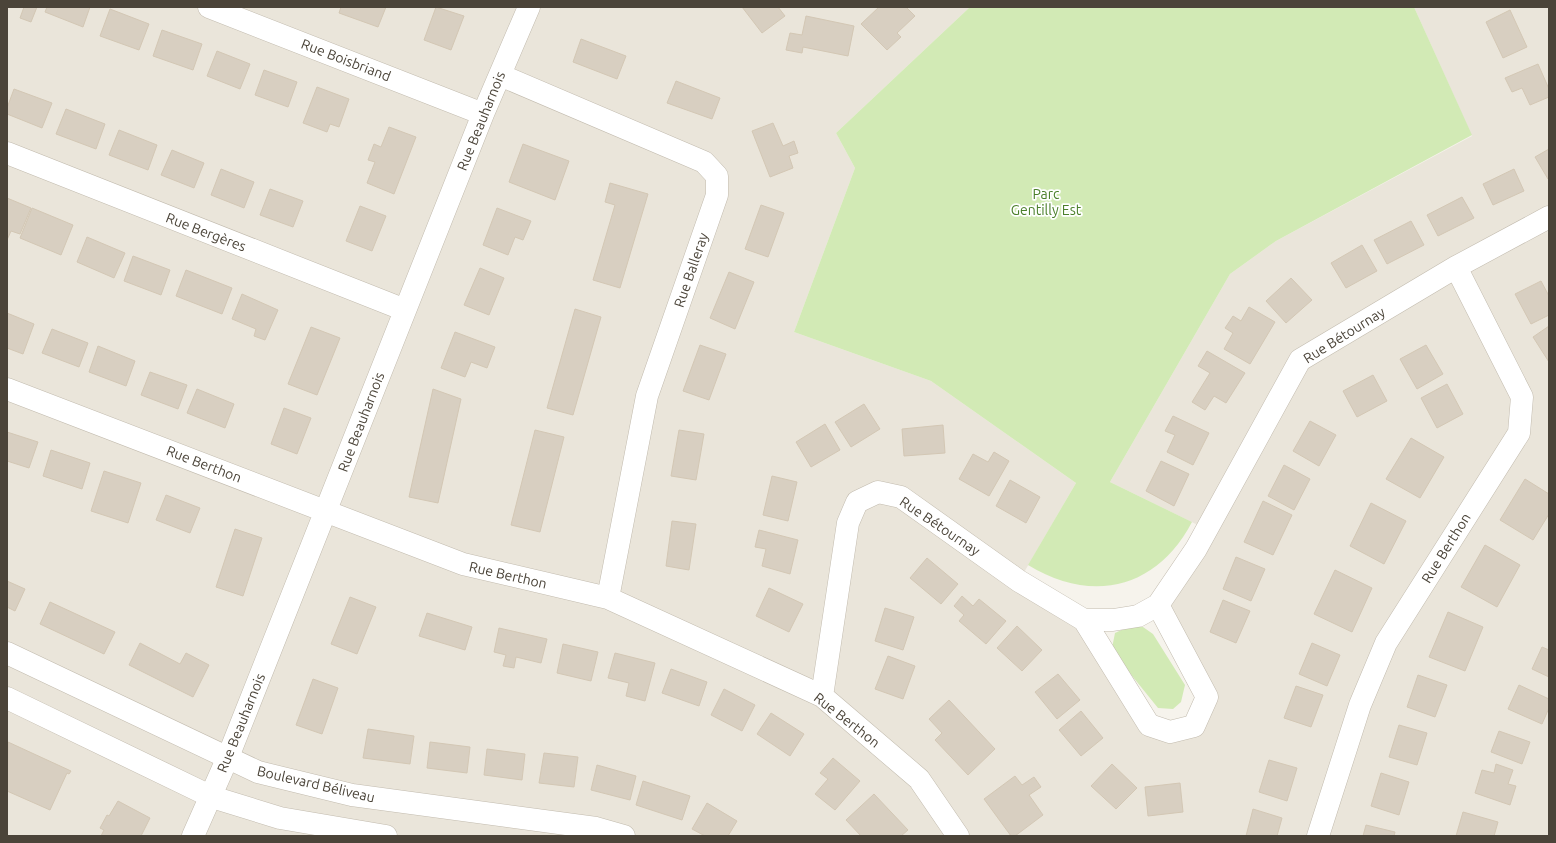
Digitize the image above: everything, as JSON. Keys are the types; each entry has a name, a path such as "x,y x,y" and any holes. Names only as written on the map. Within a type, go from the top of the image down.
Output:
{"street":[{"name":"Rue Boisbriand","path":"209,7 483,114"},
{"name":"Rue Beauharnois","path":"193,836 228,757 483,114 529,7"},
{"name":"Rue Balleray","path":"500,75 704,162 717,176 717,195 647,396 608,598"},
{"name":"Rue Bergères","path":"7,153 405,310"},
{"name":"Rue Bétournay","path":"1084,620 1113,620 1138,616 1158,605 1196,549 1300,360 1456,267 1549,218"},
{"name":"Rue Berthon","path":"1318,836 1360,705 1386,643 1519,432 1522,397 1456,267"},
{"name":"Rue Berthon","path":"7,389 463,564 608,598 822,696 919,780 958,836"},
{"name":"Rue Bétournay","path":"822,696 848,523 857,502 878,492 901,497 1019,580 1084,620 1149,725 1170,732 1194,726 1207,697 1158,605"},
{"name":"Boulevard Béliveau","path":"7,653 258,772 352,795 596,828 624,836"},
{"path":"7,698 212,796 280,818 386,836"}],"shaded area":[{"path":"7,7 970,7 836,133 855,168 794,332 931,381 1076,483 1019,581 1084,620 1149,725 1194,726 1207,697 1158,605 1206,529 1110,482 1230,274 1276,241 1472,136 1414,7 1549,7 1549,836 7,836"}],"green space":[{"name":"Parc Gentilly Est","path":"970,7 1414,7 1472,135 1276,241 1230,274 1110,482 1192,522 1178,545 1161,562 1142,575 1121,583 1099,586 1076,584 1052,577 1028,565 1076,483 931,381 794,332 855,168 836,133"},
{"path":"1132,625 1143,627 1153,634 1185,685 1181,702 1173,709 1158,708 1116,656 1112,648 1115,633"}],"building":[{"path":"24,7 37,7 31,22 20,18"},
{"path":"47,7 90,7 83,27 45,12"},
{"path":"341,7 386,7 378,27 339,13"},
{"path":"436,7 464,16 451,50 424,40"},
{"path":"742,7 778,7 785,16 762,33"},
{"path":"879,7 906,7 915,16 897,33 901,37 887,50 861,24"},
{"path":"110,9 149,24 139,50 100,36"},
{"path":"1510,10 1527,47 1503,58 1486,22"},
{"path":"806,16 854,26 848,56 803,47 802,53 786,50 790,33 802,35"},
{"path":"162,30 202,44 193,70 153,56"},
{"path":"581,39 626,56 617,79 573,62"},
{"path":"217,51 250,64 240,89 207,76"},
{"path":"1538,64 1549,89 1549,97 1530,105 1522,88 1512,92 1505,78"},
{"path":"264,70 297,82 288,107 255,95"},
{"path":"676,81 720,98 712,119 667,103"},
{"path":"317,87 349,99 339,127 330,124 327,132 303,123"},
{"path":"14,89 52,103 42,128 7,114 7,108"},
{"path":"66,109 105,124 96,149 56,134"},
{"path":"773,123 783,146 794,141 798,153 789,156 793,168 770,177 752,131"},
{"path":"389,127 416,137 394,194 367,183 375,162 368,160 374,144 381,147"},
{"path":"119,130 157,145 148,170 109,155"},
{"path":"523,144 569,161 555,200 509,182"},
{"path":"1549,149 1549,179 1548,179 1535,157"},
{"path":"172,150 204,163 194,188 161,175"},
{"path":"221,169 254,182 244,208 211,195"},
{"path":"1514,169 1524,191 1493,205 1483,184"},
{"path":"610,183 648,194 620,288 593,280 615,205 605,202"},
{"path":"270,189 303,201 293,227 260,215"},
{"path":"1462,197 1474,218 1438,236 1427,215"},
{"path":"7,198 31,208 20,234 11,231 7,240"},
{"path":"761,205 784,213 768,257 745,249"},
{"path":"360,206 386,216 372,251 346,241"},
{"path":"32,208 73,225 61,255 20,238"},
{"path":"497,208 531,221 523,240 515,237 508,255 483,245"},
{"path":"1411,221 1424,245 1387,264 1374,240"},
{"path":"87,237 125,253 114,278 77,262"},
{"path":"1362,245 1377,271 1346,288 1331,263"},
{"path":"133,256 170,270 161,295 124,281"},
{"path":"480,268 504,278 489,315 464,305"},
{"path":"186,270 232,288 222,314 176,296"},
{"path":"729,272 754,282 735,329 710,318"},
{"path":"1291,278 1312,300 1286,323 1266,301"},
{"path":"1541,281 1549,296 1549,315 1531,324 1515,294"},
{"path":"242,294 278,310 265,340 254,336 256,329 232,319"},
{"path":"1249,307 1275,322 1250,364 1224,349 1233,333 1225,328 1233,316 1241,321"},
{"path":"575,309 601,317 573,415 547,408"},
{"path":"7,313 34,324 23,354 7,348"},
{"path":"1549,326 1549,362 1533,337"},
{"path":"311,327 340,338 317,395 288,384"},
{"path":"52,329 88,343 79,367 42,353"},
{"path":"455,332 495,347 487,368 471,362 465,377 441,368"},
{"path":"700,345 726,354 709,400 683,391"},
{"path":"1426,345 1443,374 1417,389 1400,359"},
{"path":"98,346 135,361 126,386 89,372"},
{"path":"1207,351 1245,373 1226,403 1214,396 1205,410 1192,402 1210,373 1198,366"},
{"path":"150,372 187,385 178,409 141,395"},
{"path":"1373,375 1387,401 1357,417 1343,391"},
{"path":"1447,384 1463,414 1437,428 1421,398"},
{"path":"197,389 234,404 225,428 187,413"},
{"path":"433,389 461,399 438,503 409,497"},
{"path":"864,404 880,429 851,447 835,422"},
{"path":"284,408 311,418 297,454 271,444"},
{"path":"1173,416 1209,433 1193,465 1167,452 1175,435 1165,431"},
{"path":"1310,421 1336,435 1319,466 1293,451"},
{"path":"825,424 840,450 811,467 796,442"},
{"path":"943,425 945,453 904,456 902,429"},
{"path":"535,430 564,437 540,532 511,525"},
{"path":"679,430 704,434 696,480 671,476"},
{"path":"7,432 38,442 29,468 7,461"},
{"path":"1411,438 1444,457 1420,498 1386,479"},
{"path":"51,450 90,463 82,489 43,476"},
{"path":"994,452 1009,461 989,496 959,479 973,454 988,462"},
{"path":"1161,461 1189,474 1174,506 1146,491"},
{"path":"1284,465 1310,479 1294,510 1268,496"},
{"path":"104,471 141,483 128,523 91,511"},
{"path":"772,476 797,482 788,521 763,515"},
{"path":"1525,479 1549,494 1549,514 1533,540 1500,520"},
{"path":"1010,480 1040,497 1026,523 996,506"},
{"path":"166,495 200,508 190,533 156,520"},
{"path":"1263,501 1292,515 1273,555 1244,542"},
{"path":"1371,503 1406,521 1384,564 1350,546"},
{"path":"672,521 696,524 689,570 666,566"},
{"path":"235,529 262,538 243,596 216,587"},
{"path":"759,530 798,540 790,574 762,566 766,549 755,547"},
{"path":"1485,545 1520,565 1497,607 1461,587"},
{"path":"1236,557 1265,569 1251,601 1223,589"},
{"path":"927,558 958,584 941,604 910,578"},
{"path":"1335,570 1372,588 1352,632 1314,614"},
{"path":"7,581 25,589 15,611 7,607"},
{"path":"769,588 803,604 789,632 756,616"},
{"path":"962,596 973,606 979,599 1006,621 986,644 959,621 964,615 954,606"},
{"path":"350,597 376,607 357,654 331,644"},
{"path":"1223,600 1250,611 1236,643 1210,632"},
{"path":"50,602 115,632 104,654 40,624"},
{"path":"885,608 914,617 903,650 875,641"},
{"path":"1448,612 1483,627 1465,671 1429,657"},
{"path":"427,613 472,627 465,650 419,636"},
{"path":"1017,626 1042,650 1022,671 997,648"},
{"path":"499,628 547,639 541,663 516,657 514,668 503,666 506,655 494,652"},
{"path":"140,643 180,664 186,653 209,665 193,697 129,665"},
{"path":"1312,643 1340,655 1327,686 1299,674"},
{"path":"563,644 598,652 591,681 557,673"},
{"path":"1542,647 1549,650 1549,677 1532,669"},
{"path":"615,653 655,663 645,701 626,696 629,683 608,678"},
{"path":"888,656 915,666 903,699 875,689"},
{"path":"671,669 707,682 699,706 662,693"},
{"path":"1058,674 1080,700 1057,719 1035,692"},
{"path":"1418,675 1447,685 1435,717 1407,707"},
{"path":"313,679 338,688 322,734 296,725"},
{"path":"1519,685 1549,699 1549,708 1542,724 1508,709"},
{"path":"1296,686 1323,695 1311,727 1284,718"},
{"path":"724,689 755,705 742,731 711,715"},
{"path":"949,700 995,749 968,775 935,740 942,733 929,719"},
{"path":"1081,711 1103,738 1081,756 1059,730"},
{"path":"771,713 804,734 790,756 757,734"},
{"path":"1399,725 1427,733 1417,765 1389,757"},
{"path":"368,729 414,736 410,764 363,758"},
{"path":"1499,731 1530,742 1522,764 1491,752"},
{"path":"8,742 71,771 69,774 67,773 50,810 7,791"},
{"path":"430,742 470,747 467,773 427,768"},
{"path":"487,749 525,754 522,780 484,775"},
{"path":"544,753 578,757 574,787 539,783"},
{"path":"833,758 860,781 835,810 815,794 828,779 820,773"},
{"path":"1269,760 1297,768 1287,801 1259,792"},
{"path":"1112,764 1137,788 1116,809 1091,786"},
{"path":"1496,764 1513,770 1508,784 1516,786 1510,805 1475,793 1482,770 1494,773"},
{"path":"597,765 636,776 630,800 591,790"},
{"path":"1381,773 1409,782 1399,815 1371,806"},
{"path":"1015,776 1022,785 1034,777 1041,787 1029,795 1043,815 1015,836 1011,836 984,799"},
{"path":"643,781 690,796 682,820 636,805"},
{"path":"1180,783 1183,812 1148,816 1145,787"},
{"path":"874,794 908,830 901,836 861,836 846,820"},
{"path":"118,801 150,818 141,836 101,836 104,830 100,828 107,815 109,816"},
{"path":"707,803 737,821 728,836 705,836 692,829"},
{"path":"1253,809 1282,818 1277,836 1246,836"},
{"path":"1463,812 1498,822 1494,836 1456,836"},
{"path":"1366,825 1395,832 1394,836 1363,836"}]}
